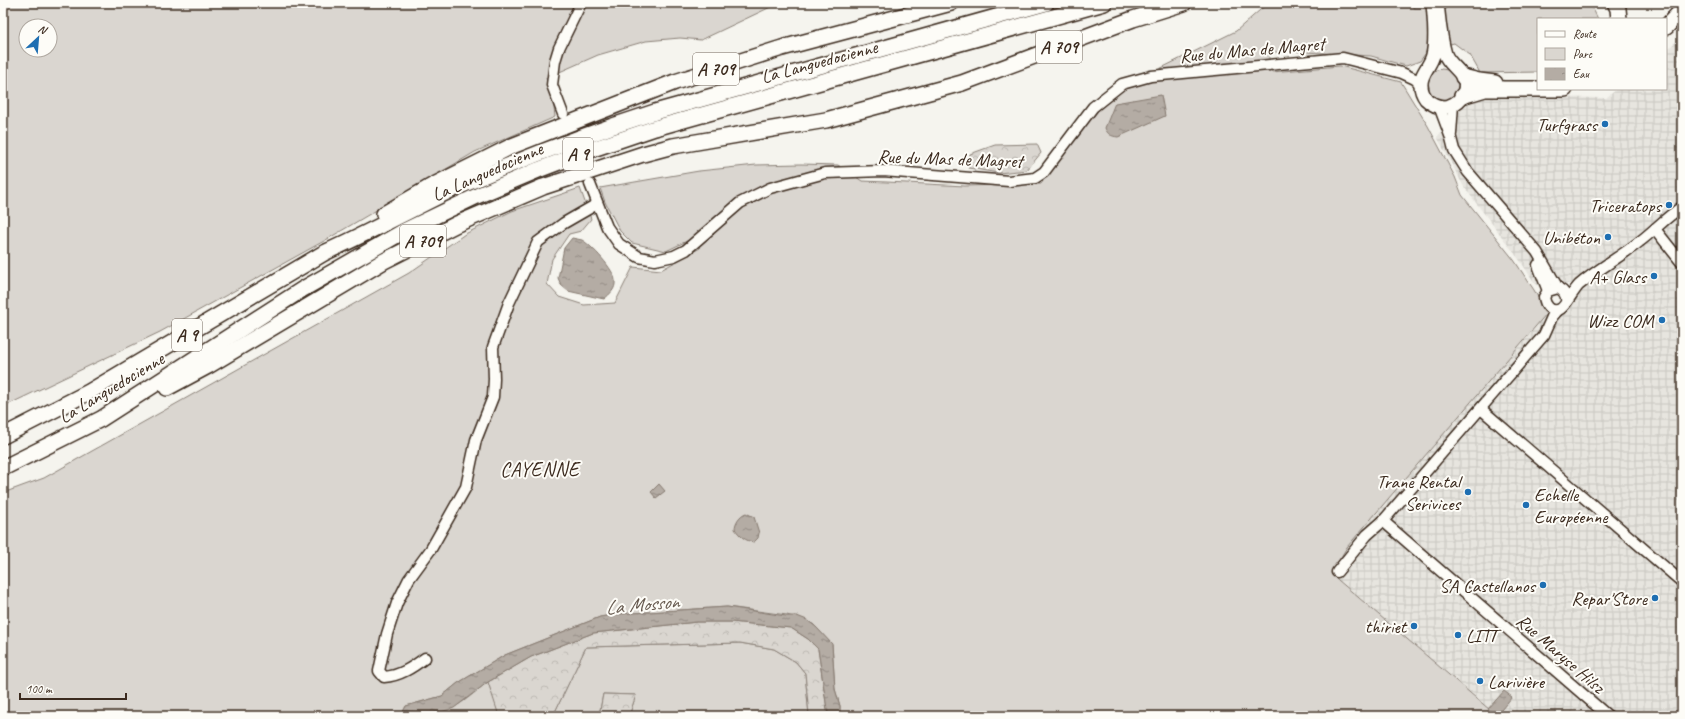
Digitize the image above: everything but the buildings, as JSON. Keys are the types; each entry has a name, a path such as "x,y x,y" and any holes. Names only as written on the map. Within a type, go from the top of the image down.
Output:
{"highway":[{"name":"A 709","path":"324,253 381,216 438,182 512,146 564,124 675,82 782,48 951,3"},
{"name":"La Languedocienne","path":"3,436 89,392 324,253 466,184 518,162 593,133 688,102 1046,3"},
{"name":"La Languedocienne","path":"3,468 101,420 340,267 438,214 523,176 593,149 655,128 1104,3"},
{"name":"A 709","path":"101,420 208,366 358,276 408,249 457,224 543,187 643,154 673,146 826,120 962,83 1133,19 1184,3"},
{"path":"1615,3 1618,9 1619,18"},
{"path":"1667,26 1682,10"},
{"path":"1463,77 1487,82 1537,84"},
{"path":"1458,100 1485,89 1537,89"}],"main road":[{"path":"1426,70 1439,63 1452,65 1457,68 1463,77 1464,88 1458,100 1446,106 1439,106 1432,104 1426,99 1422,92 1421,85 1426,70 1433,55 1433,3"},
{"path":"1437,3 1441,41 1446,56 1452,65"}],"street":[{"path":"563,114 552,85 555,61 559,48 581,3"},
{"name":"Rue du Mas de Magret","path":"590,184 607,227 619,244 639,257 655,260 674,256 686,250 740,203 770,188 825,173 883,171 1009,181 1036,178 1044,172 1093,107 1122,84 1151,76 1343,58 1402,73 1414,79 1421,85"},
{"name":"Rue du Mas de Magret","path":"1402,73 1426,70"},
{"path":"1451,138 1458,100"},
{"path":"1439,106 1454,150 1468,172 1537,252 1557,290 1566,295 1566,302"},
{"path":"425,658 412,667 393,676 384,677 379,671 386,634 397,603 409,579 431,549 466,487 476,440 493,397 493,347 509,303 538,242 564,223 597,204"},
{"path":"1579,285 1557,290 1544,297 1546,305 1553,309 1562,308 1579,285 1655,228 1668,216 1682,207"},
{"path":"1655,228 1682,263"},
{"path":"1337,572 1367,535 1383,521 1539,340 1553,309"},
{"path":"1481,409 1682,582"},
{"name":"Rue Maryse Hilsz","path":"1383,521 1608,716"}],"shaded area":[{"path":"1682,37 1682,259 1653,223 1573,283 1542,289 1534,282 1521,262 1464,187 1437,137 1467,102 1478,96 1606,98 1616,90 1667,90 1667,49"},
{"path":"1653,237 1659,239 1682,268 1682,716 1497,716 1331,574 1347,547 1547,313"}],"green space":[{"path":"3,3 779,3 701,40 680,38 646,41 598,55 546,78 555,117 475,152 324,241 160,332 3,407"},
{"path":"1268,3 1414,3 1414,8 1425,8 1435,3 1590,3 1598,18 1537,18 1537,72 1480,73 1470,55 1454,43 1428,50 1420,61 1406,66 1371,56 1289,51 1268,53 1272,72 1340,66 1401,82 1428,126 1455,177 1462,195 1514,260 1547,313 1347,547 1331,574 1497,716 840,716 840,706 835,689 832,645 813,624 787,615 727,607 618,614 600,617 505,655 458,683 442,696 406,706 401,716 3,716 3,493 44,478 409,273 465,234 512,211 580,188 591,219 581,231 569,234 552,259 547,284 559,297 584,305 615,303 633,267 661,270 700,248 691,239 666,251 632,243 620,231 605,202 600,188 699,171 756,165 801,164 838,165 862,181 965,186 1041,184 1066,146 1098,111 1123,87 1236,31"},
{"path":"1439,69 1445,69 1455,76 1458,85 1457,91 1451,98 1445,101 1439,101 1429,94 1426,88 1426,82 1433,72"},
{"path":"1037,144 1041,153 1027,170 999,173 968,168 970,154 995,145"},
{"path":"697,622 732,622 791,628 808,639 818,649 828,716 809,715 805,673 796,662 774,649 740,643 586,647 553,716 499,716 488,682 531,657 593,633"},
{"path":"740,643 774,649 796,662 805,673 809,715 811,716 629,716 636,695 603,694 599,716 553,716 586,647"},
{"path":"488,682 500,716 409,716 444,712 451,709 464,701"},
{"path":"603,694 636,695 629,716 599,716"}],"water":[{"path":"1161,95 1165,116 1118,137 1112,136 1107,132 1105,128 1115,103"},
{"path":"572,238 582,240 596,252 614,276 614,289 604,299 568,291 561,285 558,278 564,248"},
{"path":"659,484 665,491 656,498 651,492"},
{"path":"746,513 754,517 759,533 758,538 754,542 743,538 735,529 738,519"},
{"path":"727,607 786,616 797,616 807,620 816,627 832,644 835,689 840,706 840,716 828,716 818,649 808,639 791,628 731,622 697,622 593,633 531,657 488,682 454,708 438,713 401,716 406,706 442,696 458,683 505,655 600,617 618,614"},
{"path":"1504,691 1512,697 1496,716 1488,709"}],"tunnel":[{"path":"565,119 588,179"}],"place":[{"name":"Turfgrass","path":"1605,124"},
{"name":"Triceratops","path":"1669,205"},
{"name":"Unibéton","path":"1608,237"},
{"name":"A+ Glass","path":"1654,276"},
{"name":"Wizz COM","path":"1662,320"},
{"name":"Trane Rental Serivices","path":"1468,492"},
{"name":"Echelle Européenne","path":"1526,505"},
{"name":"SA Castellanos","path":"1543,585"},
{"name":"Repar'Store","path":"1655,598"},
{"name":"thiriet","path":"1414,626"},
{"name":"LITT","path":"1458,635"},
{"name":"Larivière","path":"1480,681"}],"district":[{"name":"CAYENNE","path":"540,469"}],"water label":[{"name":"La Mosson","path":"642,604"}]}
